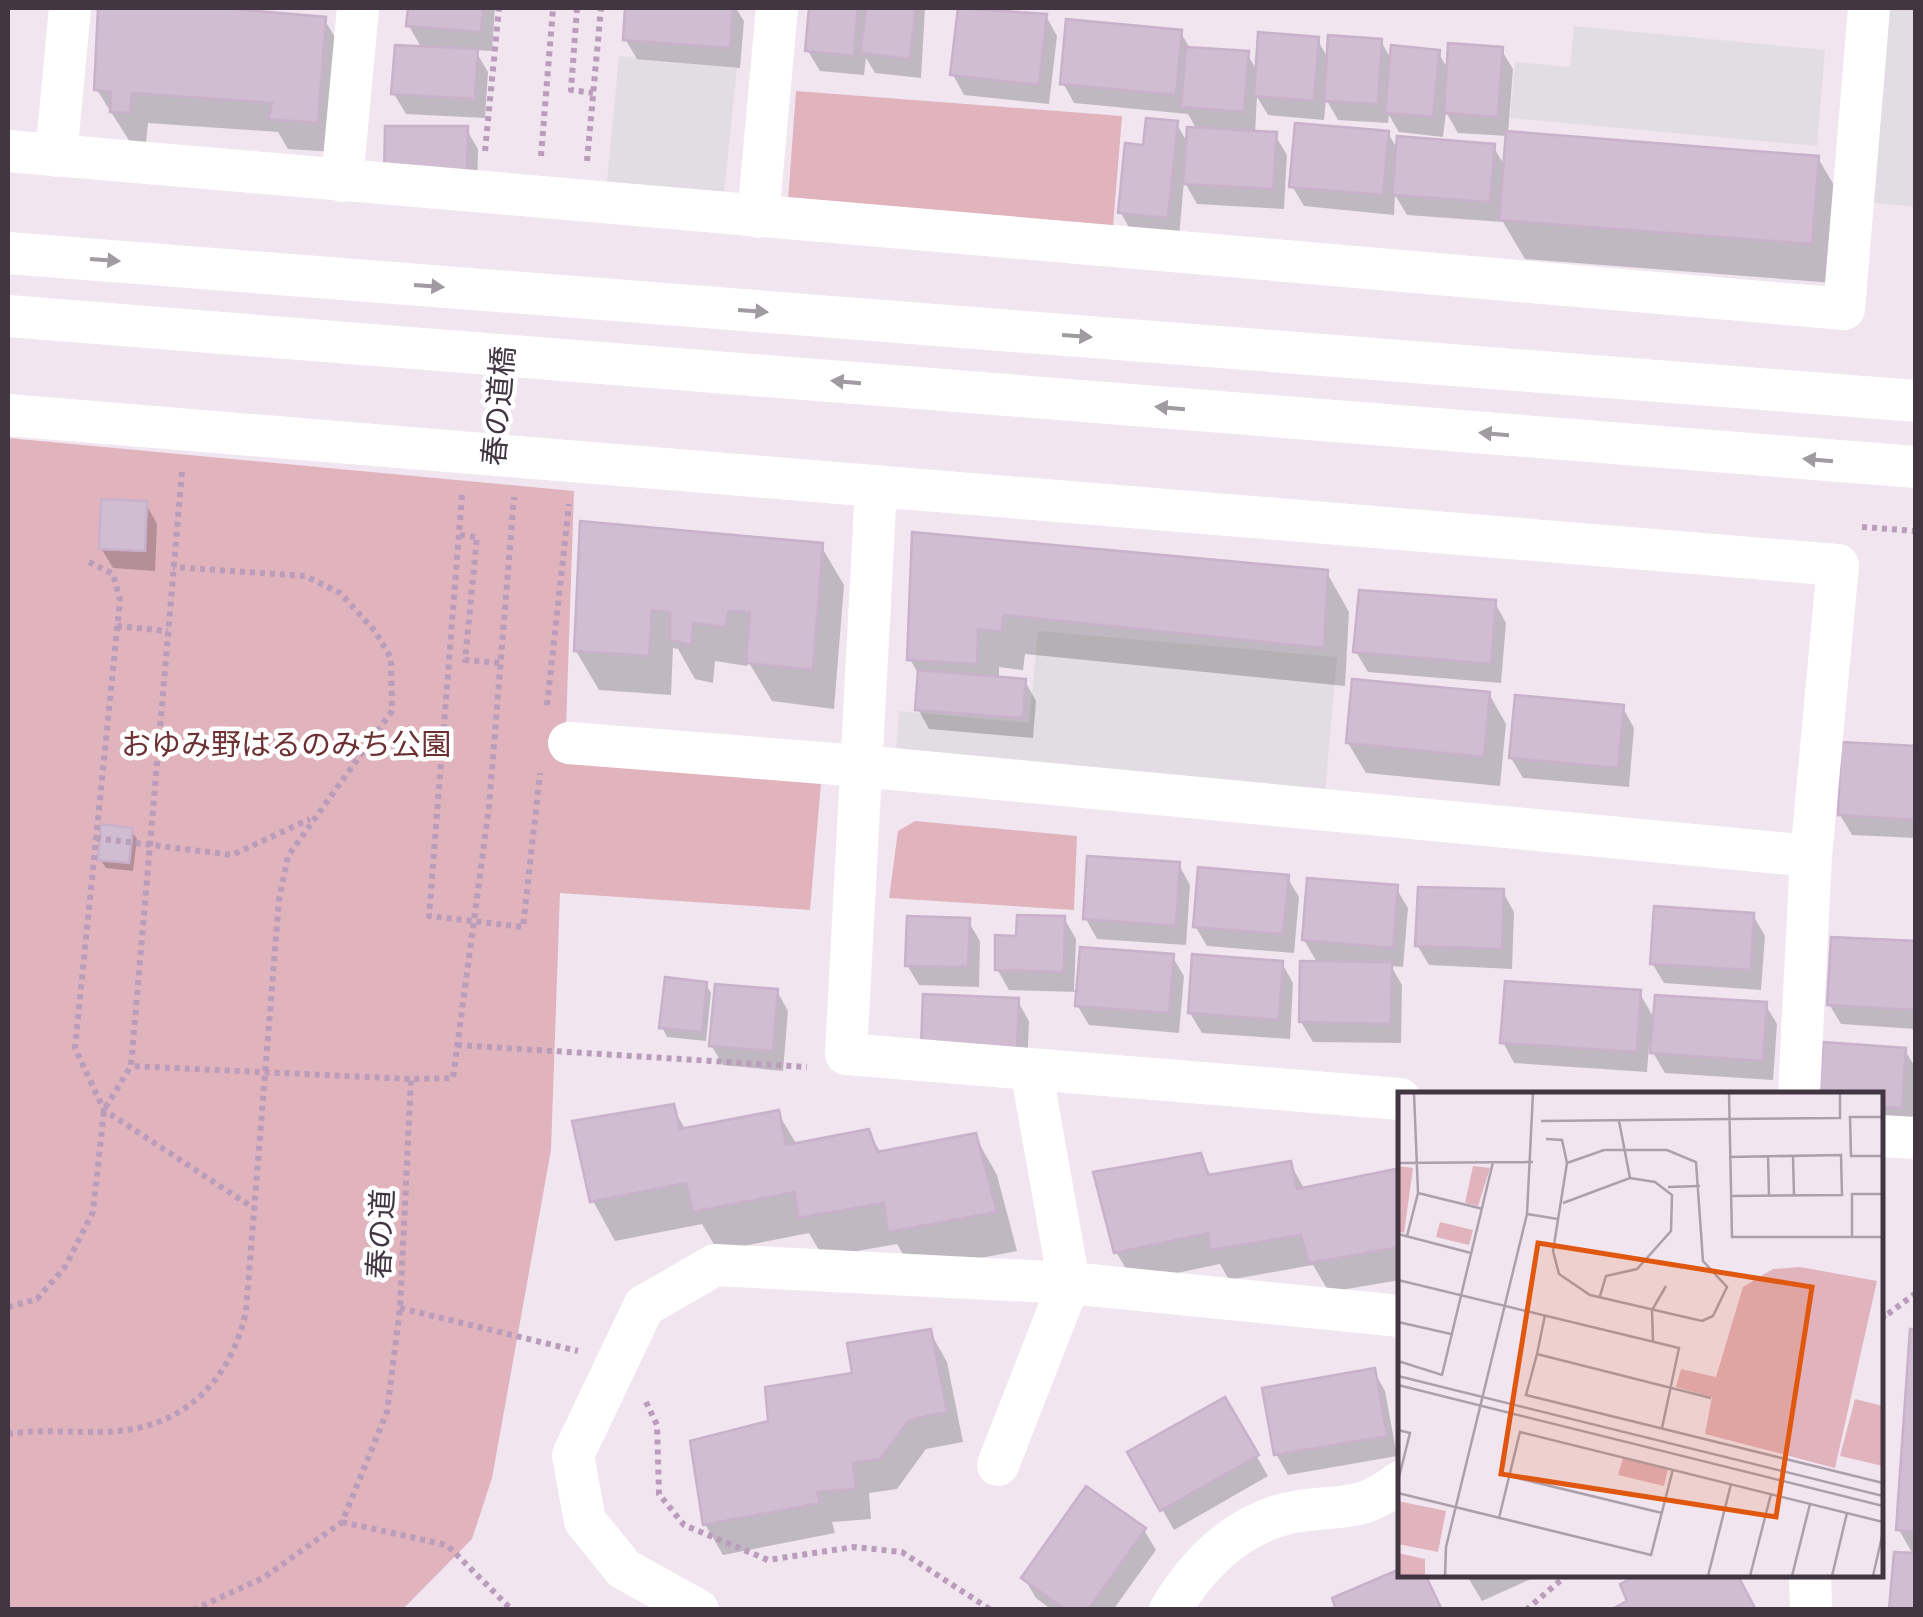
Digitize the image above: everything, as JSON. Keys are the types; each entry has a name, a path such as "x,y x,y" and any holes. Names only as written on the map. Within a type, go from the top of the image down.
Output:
{"street":[{"path":"56,156 70,8"},
{"path":"342,181 358,8"},
{"path":"758,218 777,8"},
{"path":"8,152 1844,308 1869,8"},
{"path":"8,253 1916,401"},
{"path":"8,316 1916,467"},
{"path":"8,415 1838,565 1811,856 1799,1092"},
{"path":"876,488 846,1054 1398,1099"},
{"path":"552,737 1811,856"},
{"path":"998,1465 1069,1283 1030,1069"},
{"path":"1883,1136 1916,1138"},
{"path":"698,1610 624,1569 584,1521 574,1454 644,1306 715,1265 1069,1283 1398,1316"},
{"path":"1170,1610 1214,1548 1285,1514 1374,1503 1398,1484"},
{"path":"1810,1577 1811,1610"}],"path":[{"path":"482,193 498,8"},
{"path":"540,166 553,8"},
{"path":"577,8 570,90 593,93"},
{"path":"584,202 601,8"},
{"path":"8,1307 38,1299 65,1268 93,1212 104,1110 130,1066 185,431"},
{"path":"464,454 429,916 523,927 552,737 573,463"},
{"name":"春の道橋","path":"474,922 489,808 515,484"},
{"path":"460,534 477,537 466,660 500,663"},
{"path":"89,562 113,574 120,600 75,1048 104,1110 255,1209"},
{"path":"8,1434 40,1429 137,1429 173,1416 212,1386 238,1348 255,1209 279,900 288,856 392,711 390,658 374,631 340,593 306,576 174,567"},
{"path":"117,626 168,631"},
{"path":"96,838 232,855 311,819"},
{"path":"130,1066 454,1078 474,922"},
{"path":"458,1045 802,1068 846,1054"},
{"name":"春の道","path":"342,1522 387,1412 400,1308 411,1079"},
{"path":"1883,1318 1916,1293"},
{"path":"400,1308 576,1349 614,1367 639,1388 658,1425 658,1494 684,1525 768,1560 854,1547 902,1552 991,1610"},
{"path":"193,1610 264,1578 342,1522 447,1546 512,1610"},
{"path":"1526,1610 1564,1577"}],"green space":[{"path":"796,91 1122,116 1112,239 787,214"},
{"name":"おゆみ野はるのみち公園","path":"8,438 574,491 565,758 821,783 810,910 560,893 551,1150 492,1478 472,1539 403,1609 8,1609"},
{"path":"915,821 1077,836 1074,910 889,898 898,831"}],"shaded area":[{"path":"1886,8 1915,8 1915,207 1867,202"},
{"path":"1574,26 1825,50 1817,146 1510,118 1515,62 1570,67"},
{"path":"619,56 737,68 723,203 606,191"},
{"path":"1038,631 1337,657 1324,803 895,764 899,711 1029,723"}],"building":[{"path":"98,8 222,8 326,17 318,123 268,119 272,103 132,93 130,113 110,112 111,92 94,90"},
{"path":"408,8 483,8 481,32 406,26"},
{"path":"625,8 733,8 730,48 623,40"},
{"path":"809,8 858,8 854,56 805,51"},
{"path":"866,8 916,8 910,59 860,53"},
{"path":"958,8 1047,14 1039,85 950,75"},
{"path":"1066,19 1182,30 1176,95 1060,84"},
{"path":"1258,32 1319,37 1314,101 1254,96"},
{"path":"1328,35 1382,39 1378,104 1324,101"},
{"path":"1448,43 1503,47 1498,117 1444,113"},
{"path":"395,45 478,49 475,99 391,94"},
{"path":"1391,45 1440,50 1433,117 1385,113"},
{"path":"1186,47 1249,51 1244,112 1181,107"},
{"path":"1146,118 1178,121 1168,218 1118,213 1125,143 1143,145"},
{"path":"1295,123 1389,131 1383,195 1289,187"},
{"path":"385,126 468,126 467,179 384,179"},
{"path":"1187,127 1277,132 1273,189 1183,184"},
{"path":"1506,131 1819,156 1812,244 1499,220"},
{"path":"1397,136 1495,144 1490,202 1392,195"},
{"path":"101,499 147,501 145,551 99,549"},
{"path":"580,521 823,543 813,670 746,663 750,612 729,611 725,627 693,623 692,645 670,640 670,612 652,610 649,656 574,651"},
{"path":"912,532 1328,570 1324,648 1003,615 1002,632 978,629 977,664 907,660"},
{"path":"1359,590 1496,600 1491,664 1353,652"},
{"path":"918,670 1026,679 1023,718 915,710"},
{"path":"1352,679 1490,692 1484,757 1346,743"},
{"path":"1515,695 1624,705 1618,768 1509,758"},
{"path":"1841,742 1916,746 1916,820 1838,815"},
{"path":"101,824 133,828 129,863 98,860"},
{"path":"1087,856 1180,862 1176,926 1083,919"},
{"path":"1198,867 1289,875 1283,934 1193,927"},
{"path":"1307,878 1398,885 1393,948 1302,940"},
{"path":"1418,887 1504,889 1502,949 1415,946"},
{"path":"1654,906 1754,913 1751,970 1650,964"},
{"path":"1017,915 1065,916 1064,972 995,970 995,935 1016,936"},
{"path":"907,916 970,918 968,967 905,966"},
{"path":"1831,937 1916,941 1916,1010 1827,1005"},
{"path":"1080,947 1174,954 1169,1013 1075,1006"},
{"path":"1192,954 1283,961 1279,1020 1188,1013"},
{"path":"1300,961 1392,962 1391,1024 1299,1022"},
{"path":"665,977 707,982 702,1032 659,1028"},
{"path":"1505,981 1641,990 1637,1052 1500,1043"},
{"path":"715,984 778,989 773,1051 709,1046"},
{"path":"923,994 1019,998 1017,1050 921,1047"},
{"path":"1655,995 1767,1002 1763,1061 1650,1053"},
{"path":"1823,1042 1906,1048 1902,1108 1883,1107 1883,1092 1819,1092"},
{"path":"674,1104 680,1129 779,1110 786,1145 869,1129 877,1152 976,1133 997,1212 888,1232 884,1203 798,1218 795,1192 693,1212 686,1183 590,1202 572,1121"},
{"path":"1201,1153 1208,1175 1291,1161 1297,1189 1398,1168 1398,1247 1309,1263 1301,1235 1210,1250 1208,1233 1114,1253 1093,1172"},
{"path":"931,1329 947,1412 909,1420 880,1459 853,1463 856,1489 817,1492 820,1503 703,1525 690,1441 768,1421 765,1387 852,1373 847,1343"},
{"path":"1910,1329 1916,1329 1916,1532 1896,1530"},
{"path":"1375,1368 1387,1436 1274,1455 1262,1388"},
{"path":"1225,1397 1259,1455 1160,1511 1127,1452"},
{"path":"1086,1486 1146,1528 1088,1610 1066,1610 1021,1578"},
{"path":"1894,1552 1916,1553 1916,1610 1889,1610"},
{"path":"1398,1570 1398,1577 1426,1577 1442,1610 1336,1610 1332,1598"},
{"path":"1634,1577 1739,1577 1756,1610 1610,1610 1627,1601 1620,1584"}]}
